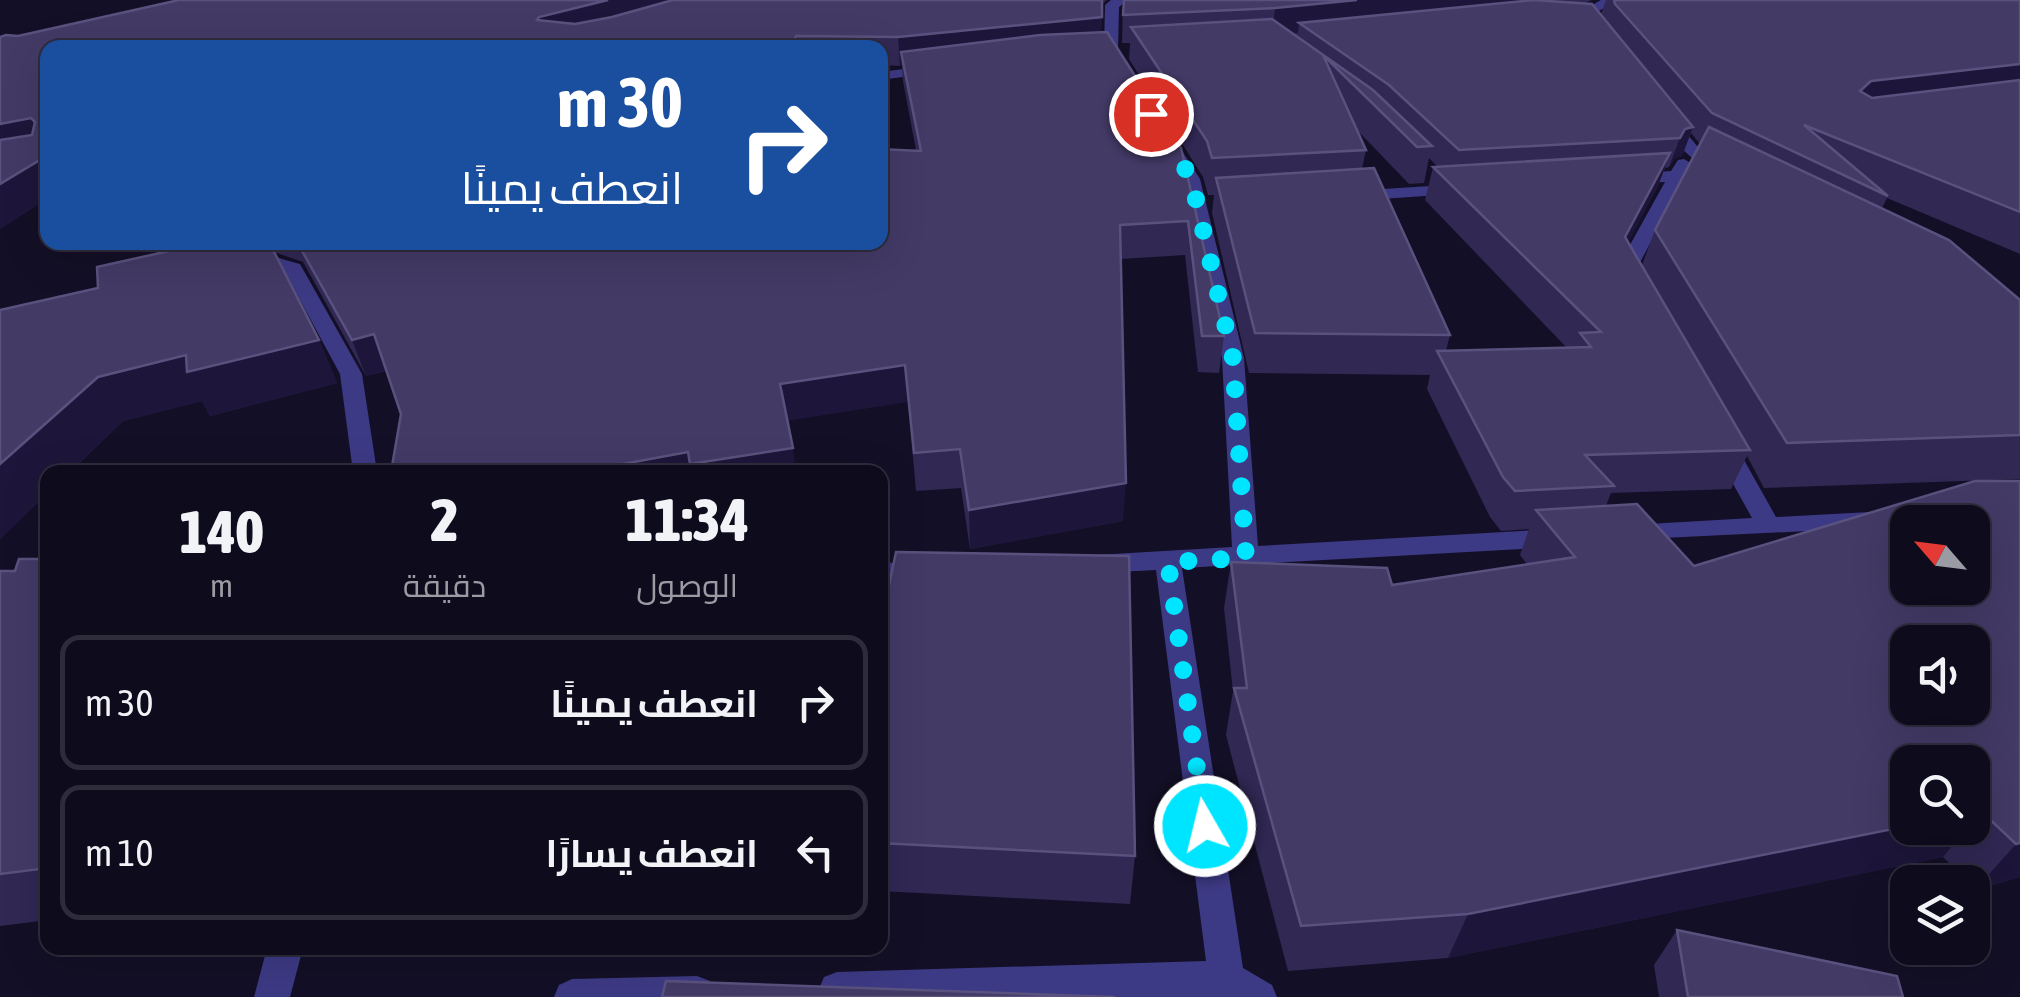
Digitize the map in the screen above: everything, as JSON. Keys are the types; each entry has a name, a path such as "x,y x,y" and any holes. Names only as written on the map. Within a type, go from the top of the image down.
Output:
{"street":[{"path":"1121,0 1112,5 1111,50 1131,82"},
{"path":"1608,49 1586,22 1590,10 1611,0"},
{"path":"888,75 950,68"},
{"path":"1656,107 1692,151 1743,177"},
{"path":"1161,130 1207,204 1233,358 1246,558"},
{"path":"1645,304 1626,270 1692,151"},
{"path":"1620,179 1678,176"},
{"path":"1331,197 1440,184 1484,188"},
{"path":"233,250 293,268 351,374 364,465"},
{"path":"1711,423 1768,525"},
{"path":"1613,535 1890,520"},
{"path":"1072,565 1574,537"},
{"path":"1168,562 1226,978"},
{"path":"888,572 957,570"},
{"path":"272,997 283,955"},
{"path":"810,990 1226,978 1259,997"},
{"path":"572,997 730,992"}],"building":[{"path":"179,0 608,0 537,20 575,24 673,0 1102,0 1102,17 898,37 40,40 40,160 0,184 0,140 32,135 35,122 31,118 0,124 0,37"},
{"path":"1124,0 1357,0 1123,15"},
{"path":"1534,0 1592,4 1693,127 1685,129 1680,138 1459,150 1389,85 1299,23"},
{"path":"1614,0 2020,0 2020,64 1871,81 1860,91 1872,98 2020,80 2020,212 1804,125 1888,196 1712,113"},
{"path":"1272,19 1373,90 1432,146 1417,147 1323,55 1366,150 1212,158 1207,141 1131,27"},
{"path":"1107,32 1181,148 1224,336 1202,336 1188,221 1120,225 1126,483 969,510 960,449 914,453 905,365 780,384 793,448 690,464 688,452 618,465 392,465 401,414 374,334 352,340 301,250 888,250 888,149 921,151 901,52 1040,35"},
{"path":"1709,127 1949,240 2020,300 2020,435 1787,443 1655,230"},
{"path":"1670,153 1625,237 1750,450 1585,455 1614,486 1515,491 1503,477 1437,351 1591,347 1580,333 1601,332 1433,167"},
{"path":"1374,168 1450,335 1255,333 1216,178"},
{"path":"173,250 273,250 319,340 187,372 186,355 98,377 0,464 0,310 98,288 97,267"},
{"path":"1975,481 2020,481 2020,843 2016,844 1990,819 1990,745 1890,745 1890,830 1468,914 1301,926 1234,688 1247,688 1231,562 1387,568 1392,585 1575,557 1536,510 1637,504 1694,566 1890,507 1890,605 1990,605 1990,505 1896,505"},
{"path":"896,552 1129,556 1135,856 888,843 888,590"},
{"path":"19,559 40,559 40,869 0,874 0,571 15,571"},
{"path":"1677,930 1897,976 1903,997 1688,997"},
{"path":"666,981 1115,997 662,997"}],"route":[{"path":"1151,114 1191,178 1233,358 1246,558 1168,562 1205,826"}]}
